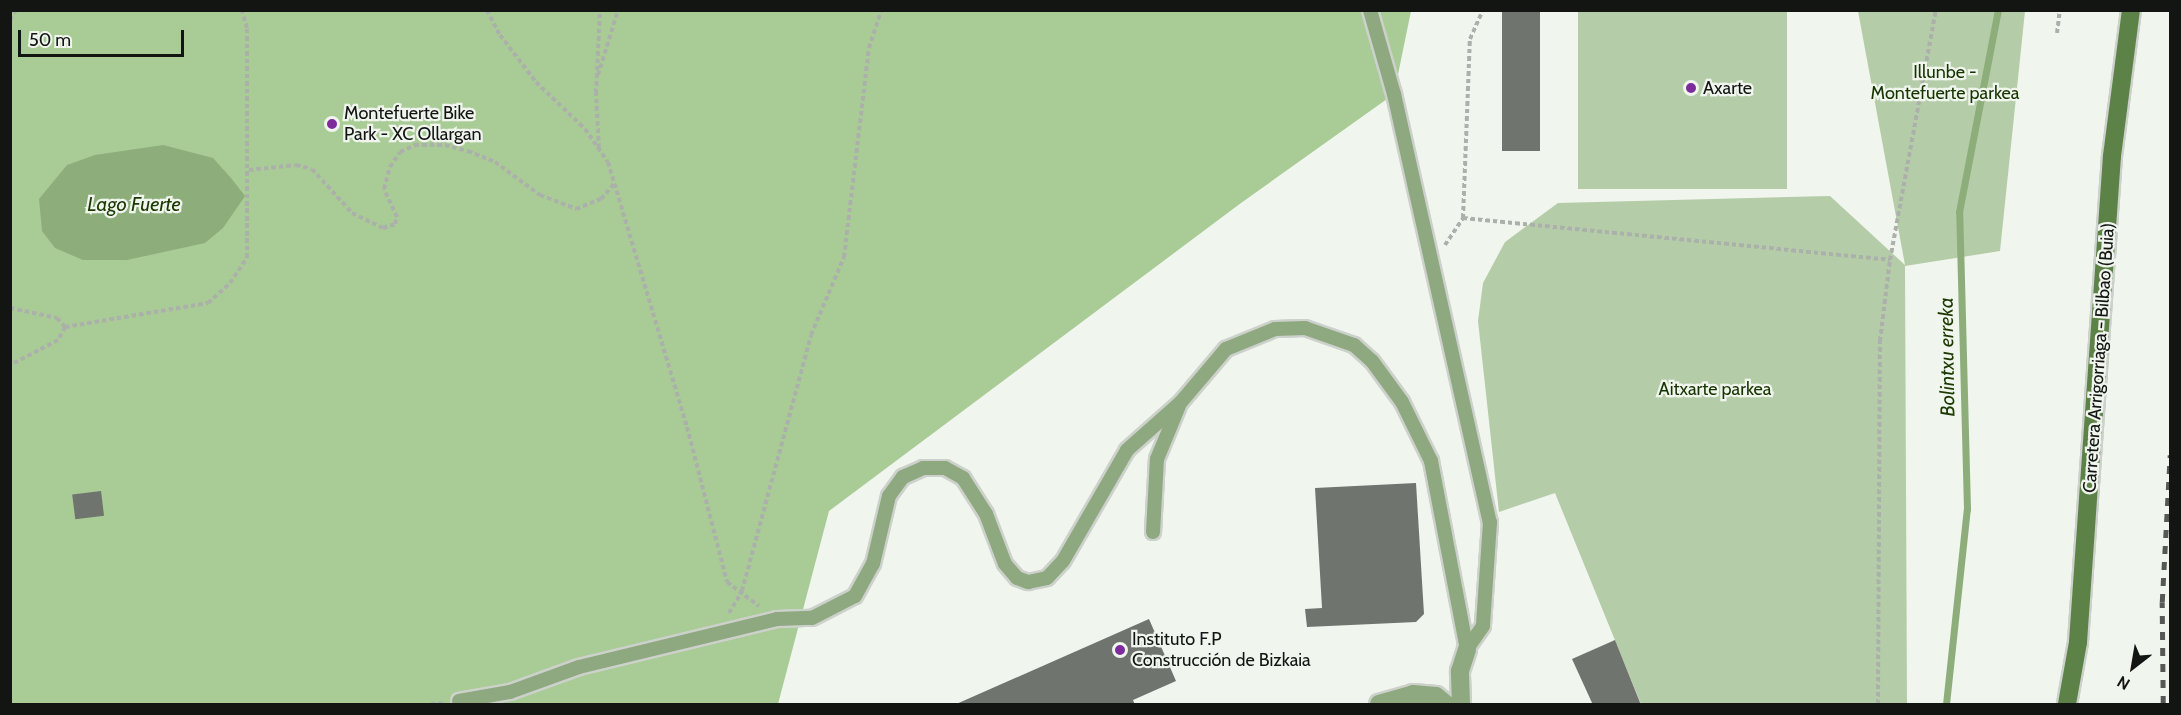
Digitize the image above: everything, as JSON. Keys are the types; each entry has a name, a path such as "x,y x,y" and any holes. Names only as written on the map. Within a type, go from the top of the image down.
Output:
{"street":[{"name":"Carretera Arrigorriaga - Bilbao (Buia)","path":"2067,705 2078,642 2112,156 2131,10"},
{"path":"1461,705 1460,671 1467,649"},
{"path":"1379,705 1413,694 1441,700"}],"lane":[{"path":"1370,10 1394,94 1490,522 1483,626 1467,649"},
{"path":"459,701 510,692 579,667 777,619 812,618 855,596 873,564 889,496 903,477 923,468 945,468 963,478 986,514 1005,564 1017,578 1028,582 1047,578 1063,561 1127,450 1181,402 1226,350 1275,330 1305,328 1360,350 1402,402 1431,461 1467,649"},
{"path":"1153,532 1157,459 1181,402"}],"path":[{"path":"10,20 16,10"},
{"path":"65,327 208,303 230,283 247,258 249,170 247,28 242,10"},
{"path":"488,10 500,35 536,82 585,129 599,149 615,183 687,427 727,582 742,591 811,335 844,257 869,48 881,10"},
{"path":"599,149 596,81 600,10"},
{"path":"596,81 618,10"},
{"path":"1431,266 1463,218 1470,39 1483,10"},
{"path":"1878,705 1880,341 1890,260 1936,10"},
{"path":"2056,33 2060,10"},
{"path":"249,170 296,165 312,169 352,213 383,228 395,224 397,217 384,189 390,167 400,152 415,145 445,145 468,151 495,162 540,195 576,209 601,199 615,183"},
{"path":"1463,218 1890,260"},
{"path":"10,308 57,318 65,327"},
{"path":"10,366 58,340 65,327"}],"green space":[{"name":"Axarte","path":"1578,11 1787,11 1787,189 1578,189"},
{"name":"Aitxarte parkea","path":"1858,11 2025,11 2000,251 1905,266 1907,704 1641,704 1555,493 1499,512 1478,321 1483,283 1505,242 1558,203 1830,196 1905,265"}],"shaded area":[{"path":"10,11 1411,11 1394,94 1241,203 829,511 778,704 11,704"}],"water":[{"name":"Lago Fuerte","path":"163,145 213,158 245,196 223,228 205,243 127,260 83,260 55,248 42,231 39,199 67,165 95,155"}],"building":[{"path":"1502,10 1540,10 1540,151 1502,151"},
{"path":"1416,483 1424,614 1416,622 1307,627 1305,609 1322,608 1315,488"},
{"path":"101,491 104,516 75,519 72,495"},
{"name":"Instituto F.P Construcción de Bizkaia","path":"1149,619 1176,681 1133,700 1135,705 954,705"},
{"path":"1615,640 1641,705 1593,705 1572,659"}],"waterway":[{"name":"Bolintxu erreka","path":"1946,704 1967,509 1959,212 1998,10"}],"railway":[{"path":"2163,704 2162,602 2170,455"}],"place":[{"name":"Axarte","path":"1691,88"},
{"name":"Montefuerte Bike Park - XC Ollargan","path":"332,124"},
{"name":"Instituto F.P Construcción de Bizkaia","path":"1120,650"}],"park label":[{"name":"Illunbe - Montefuerte parkea","path":"1945,83"}]}
